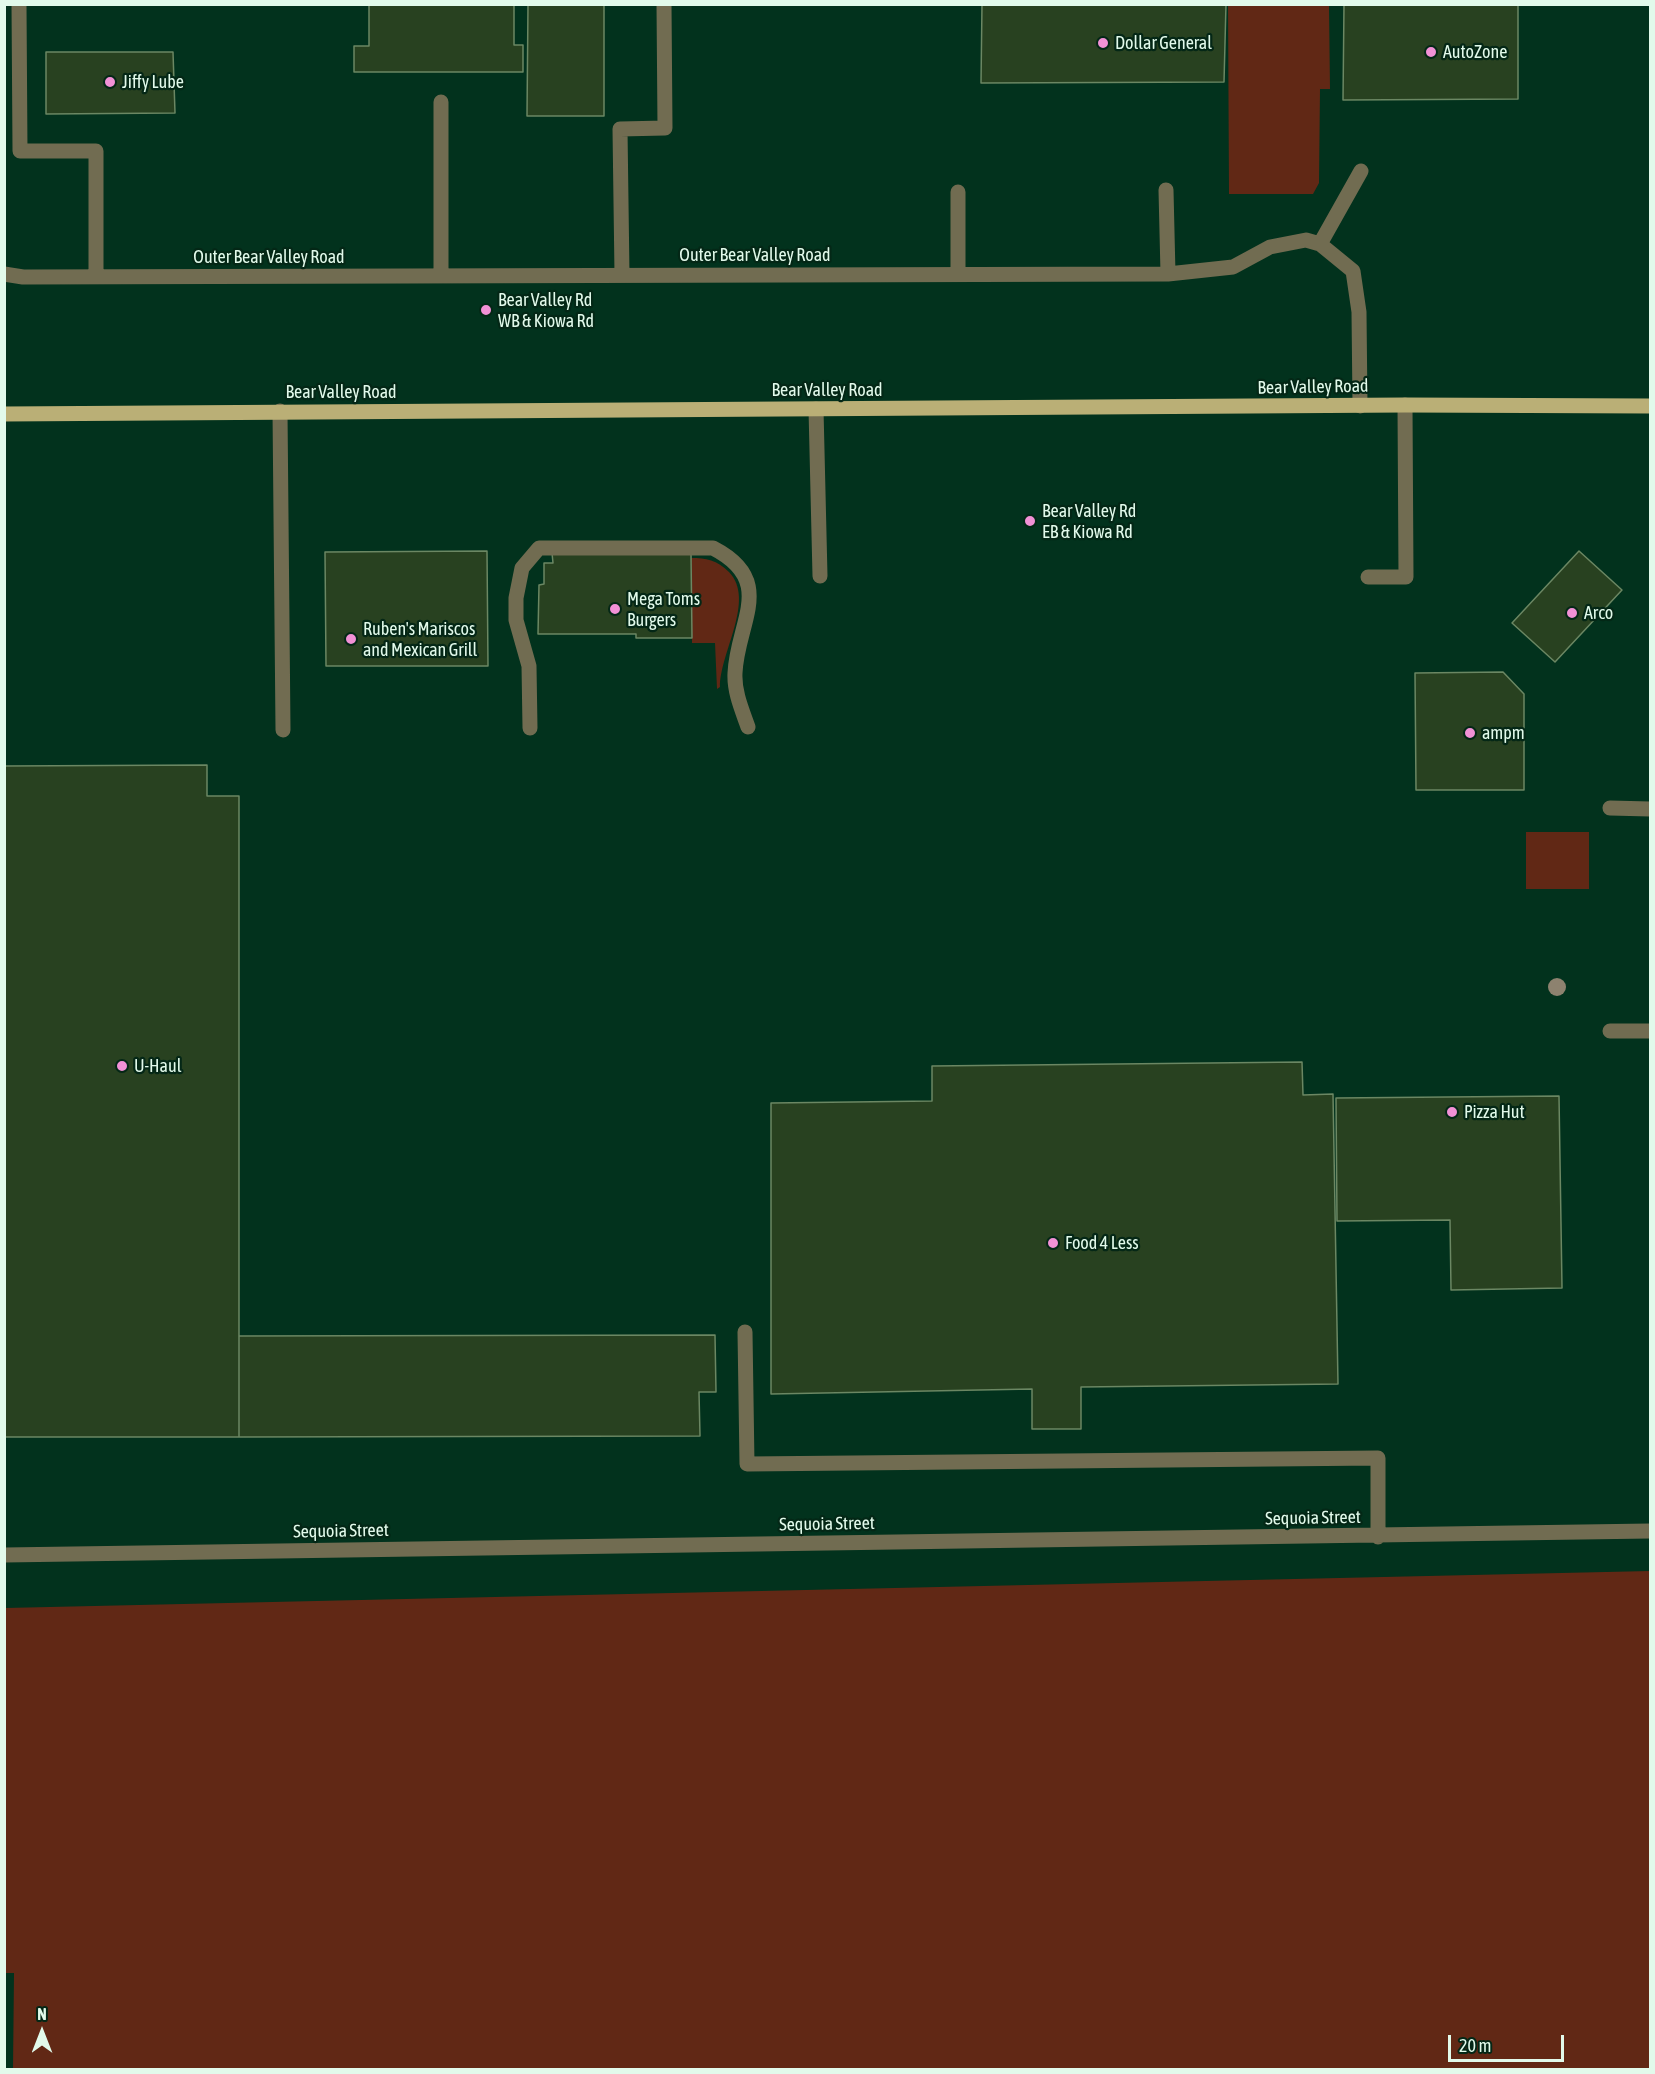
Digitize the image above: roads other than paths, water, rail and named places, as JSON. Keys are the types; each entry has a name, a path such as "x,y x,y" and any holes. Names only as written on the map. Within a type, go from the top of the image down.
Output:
{"main road":[{"name":"Bear Valley Road","path":"4,414 1405,405 1650,406"}],"street":[{"path":"19,4 20,151 96,151 96,276"},
{"path":"622,275 620,129 665,128 664,4"},
{"path":"441,102 441,276"},
{"path":"1360,406 1359,312 1353,271 1320,244 1361,171"},
{"path":"1167,190 1168,274"},
{"path":"958,192 958,274"},
{"name":"Outer Bear Valley Road","path":"4,274 23,277 1168,274 1233,267 1270,247 1292,241 1320,244"},
{"path":"1368,577 1406,577 1405,405"},
{"path":"816,410 819,576"},
{"path":"280,411 283,730"},
{"path":"530,728 530,666 516,620 516,598 522,568 539,548 712,548 732,560 743,573 751,598 735,674 738,700 748,727"},
{"path":"1610,808 1650,809"},
{"path":"1610,1031 1650,1031"},
{"path":"745,1332 747,1464 1378,1458 1378,1536"},
{"name":"Sequoia Street","path":"4,1555 1650,1531"}],"place":[{"name":"Dollar General","path":"1103,43"},
{"name":"AutoZone","path":"1431,52"},
{"name":"Jiffy Lube","path":"110,82"},
{"name":"Bear Valley Rd WB & Kiowa Rd","path":"486,310"},
{"name":"Bear Valley Rd EB & Kiowa Rd","path":"1030,521"},
{"name":"Mega Toms Burgers","path":"615,609"},
{"name":"Arco","path":"1572,613"},
{"name":"Ruben's Mariscos and Mexican Grill","path":"351,639"},
{"name":"ampm","path":"1470,733"},
{"name":"U-Haul","path":"122,1066"},
{"name":"Pizza Hut","path":"1452,1112"},
{"name":"Food 4 Less","path":"1053,1243"}]}
